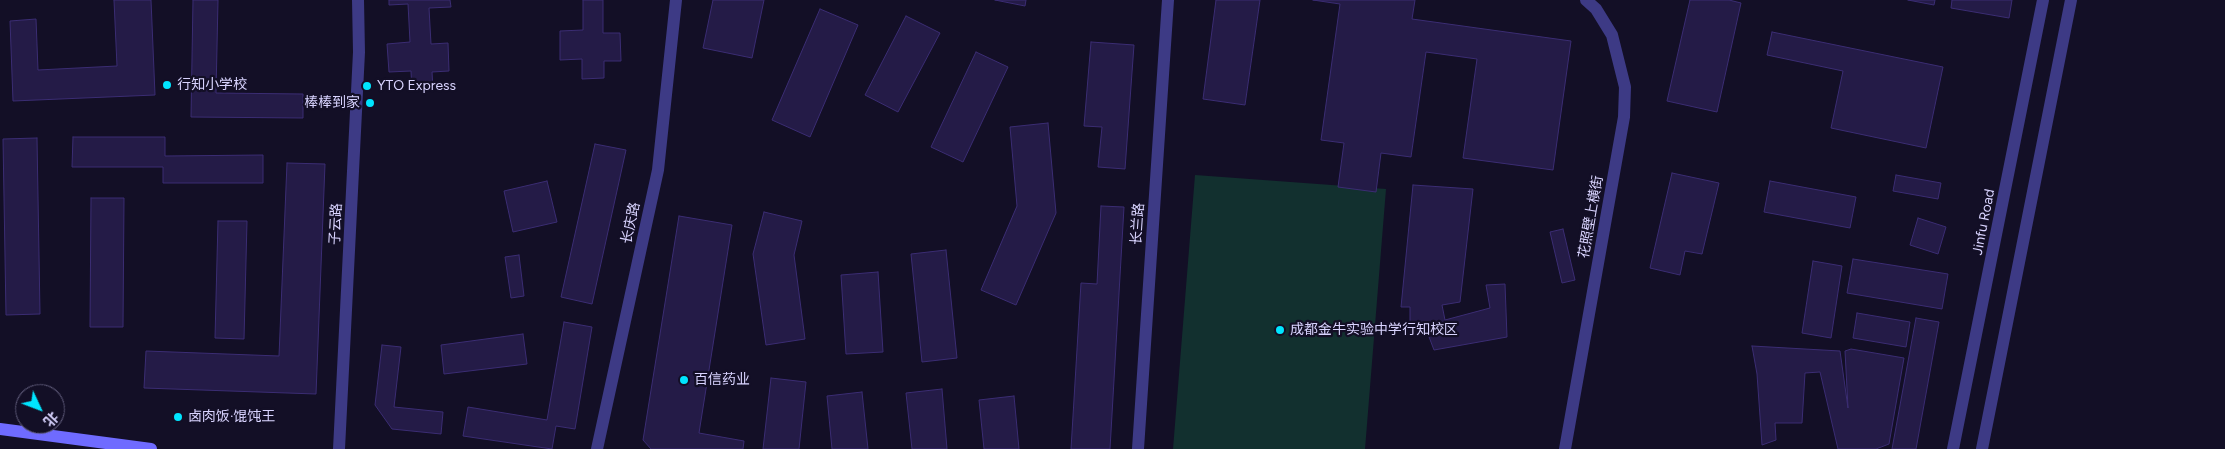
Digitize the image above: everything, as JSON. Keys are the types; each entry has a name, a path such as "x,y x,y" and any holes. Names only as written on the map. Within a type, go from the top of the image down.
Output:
{"main road":[{"path":"0,429 152,449"}],"street":[{"name":"子云路","path":"339,449 359,52 358,0"},
{"name":"长庆路","path":"597,449 658,170 676,0"},
{"name":"长兰路","path":"1138,449 1168,0"},
{"name":"花照壁上横街","path":"1565,449 1624,117 1624,87 1612,34 1596,9 1586,0"},
{"name":"Jinfu Road","path":"1953,449 2043,0"},
{"path":"1982,449 2071,0"}],"green space":[{"path":"1195,175 1386,189 1365,449 1173,449"}],"building":[{"path":"114,0 151,0 155,95 13,101 10,21 36,19 38,70 117,66"},
{"path":"193,0 218,0 216,93 303,94 303,118 191,117"},
{"path":"389,0 450,0 451,7 429,8 431,44 448,43 449,71 432,72 433,89 412,91 411,71 389,72 387,44 410,42 408,4 389,5"},
{"path":"583,0 603,0 603,33 620,33 621,61 604,61 604,78 582,79 582,59 560,60 560,31 583,30"},
{"path":"713,0 764,0 752,58 703,48"},
{"path":"995,0 1026,0 1025,6"},
{"path":"1216,0 1260,0 1245,105 1203,99"},
{"path":"1313,0 1415,0 1412,19 1571,41 1553,170 1463,158 1477,59 1426,52 1411,157 1381,153 1376,192 1338,187 1344,143 1321,140 1340,4"},
{"path":"1690,0 1729,0 1741,3 1717,112 1667,101"},
{"path":"1908,0 1935,0 1934,5"},
{"path":"1952,0 2012,0 2009,18 1951,8"},
{"path":"820,9 858,25 810,137 772,120"},
{"path":"906,16 940,33 898,112 865,95"},
{"path":"1772,32 1943,67 1926,148 1831,128 1843,71 1767,55"},
{"path":"1091,42 1134,45 1125,169 1098,167 1102,127 1084,126"},
{"path":"976,52 1008,67 963,162 931,147"},
{"path":"1048,123 1056,213 1016,305 981,290 1017,206 1010,127"},
{"path":"73,137 165,137 165,156 263,155 263,183 163,183 163,167 72,167"},
{"path":"37,138 40,314 6,315 3,139"},
{"path":"595,144 626,150 592,304 561,297"},
{"path":"287,163 325,164 316,394 144,388 146,351 279,356"},
{"path":"1672,173 1719,183 1702,254 1685,251 1680,275 1650,268"},
{"path":"1896,175 1941,183 1938,199 1893,191"},
{"path":"547,181 557,222 513,232 504,191"},
{"path":"1770,181 1856,197 1850,228 1764,212"},
{"path":"1413,185 1473,189 1460,302 1442,305 1445,320 1490,308 1486,285 1505,284 1507,337 1434,350 1426,329 1410,330 1410,307 1401,307"},
{"path":"91,198 124,198 123,327 90,327"},
{"path":"1101,206 1124,207 1110,449 1071,449 1081,283 1097,284"},
{"path":"764,212 802,221 794,255 805,339 766,345 753,254"},
{"path":"679,216 732,225 699,433 744,441 743,449 651,449 643,440"},
{"path":"1918,218 1946,227 1938,254 1910,245"},
{"path":"218,221 247,221 244,339 215,338"},
{"path":"1563,229 1575,280 1562,283 1550,232"},
{"path":"946,250 957,358 922,362 911,254"},
{"path":"519,255 524,296 511,298 505,257"},
{"path":"1853,259 1948,274 1942,309 1847,293"},
{"path":"1813,261 1842,266 1831,338 1802,333"},
{"path":"878,272 883,352 846,354 841,275"},
{"path":"1857,313 1910,322 1906,347 1853,338"},
{"path":"1916,318 1939,322 1916,449 1892,449"},
{"path":"564,322 592,327 575,429 556,426 552,449 463,436 468,407 547,420"},
{"path":"523,334 527,364 444,374 441,345"},
{"path":"382,345 401,347 394,407 443,412 441,434 392,429 375,405"},
{"path":"1752,346 1840,351 1848,408 1845,351 1851,349 1904,358 1889,444 1876,449 1838,449 1820,372 1805,373 1802,423 1775,423 1776,440 1762,445 1757,374"},
{"path":"771,378 806,382 799,449 763,449"},
{"path":"942,389 947,449 912,449 906,393"},
{"path":"862,392 868,449 832,449 827,396"},
{"path":"1014,396 1019,449 984,449 979,400"}],"place":[{"name":"行知小学校","path":"167,85"},
{"name":"YTO Express","path":"367,86"},
{"name":"棒棒到家","path":"370,103"},
{"name":"成都金牛实验中学行知校区","path":"1280,330"},
{"name":"百信药业","path":"684,380"},
{"name":"卤肉饭·馄饨王","path":"178,417"}]}
